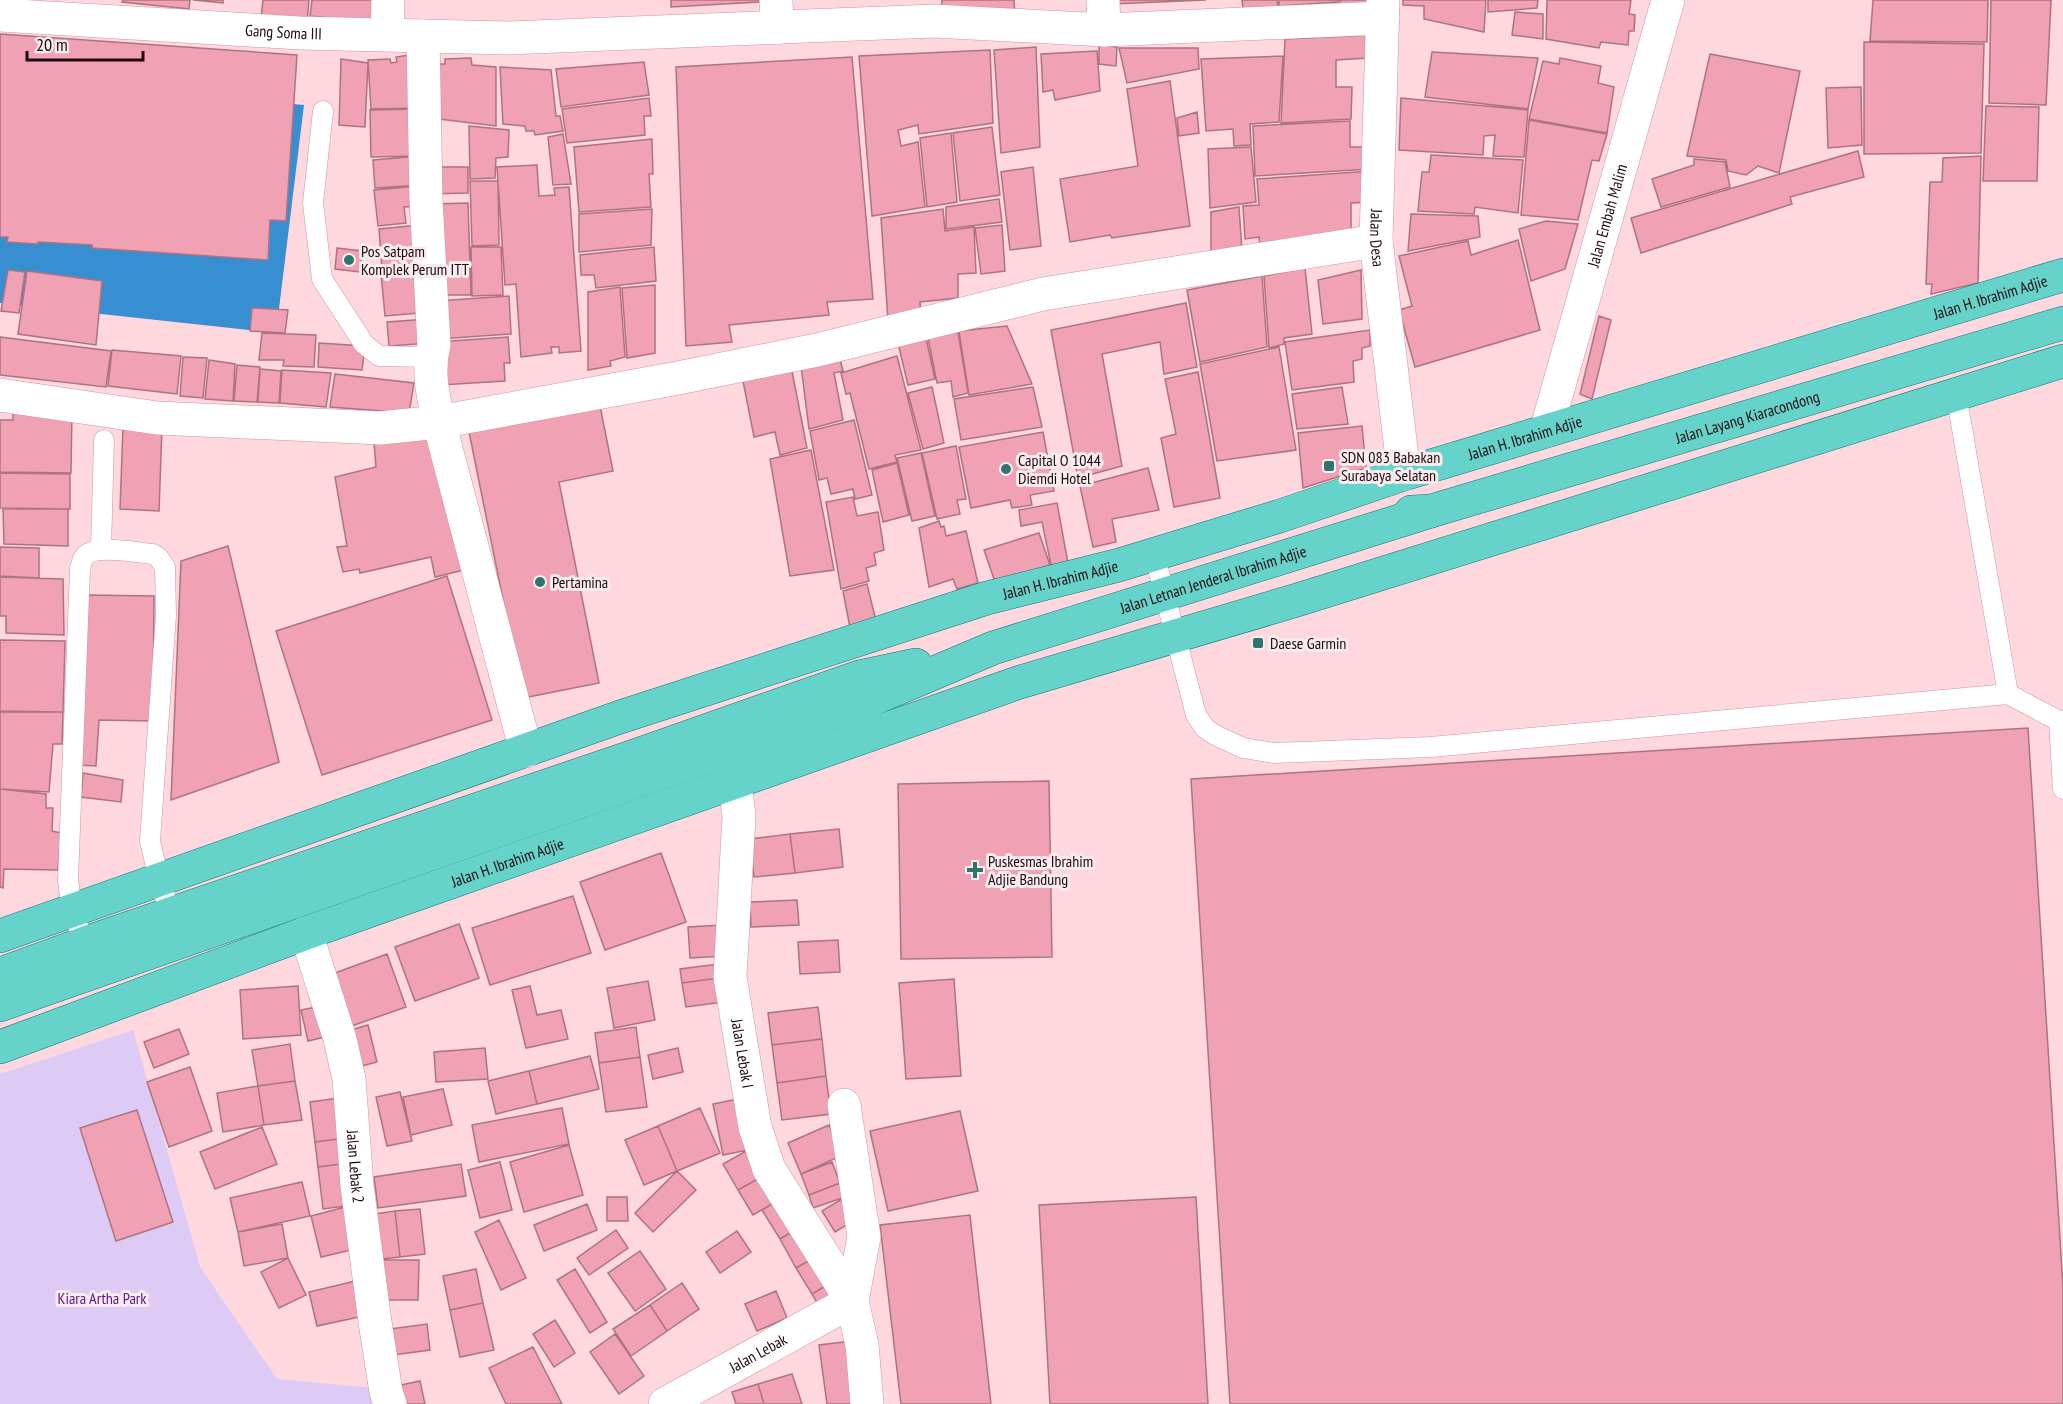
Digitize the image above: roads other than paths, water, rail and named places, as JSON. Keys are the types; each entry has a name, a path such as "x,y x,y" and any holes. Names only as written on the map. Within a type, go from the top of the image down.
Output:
{"main road":[{"name":"Jalan H. Ibrahim Adjie","path":"0,936 620,717 987,598 1119,565 1280,516 1404,474 2063,275"},
{"name":"Jalan Layang Kiaracondong","path":"1280,516 1431,511 2063,323"},
{"name":"Jalan H. Ibrahim Adjie","path":"0,1047 306,933 1017,683 1297,600 2063,361"},
{"name":"Jalan Layang Kiaracondong","path":"1297,600 1431,511"},
{"name":"Jalan Letnan Jenderal Ibrahim Adjie","path":"993,648 1431,511"},
{"name":"Jalan H. Ibrahim Adjie","path":"864,689 987,598"},
{"name":"Jalan H. Ibrahim Adjie","path":"0,974 90,957 864,689 993,648"},
{"name":"Jalan H. Ibrahim Adjie","path":"864,689 1017,683"},
{"name":"Jalan H. Ibrahim Adjie","path":"0,1005 90,957"}],"street":[{"path":"387,34 388,0"},
{"name":"Jalan Embah Malim","path":"1546,431 1668,0"},
{"name":"Gang Soma III","path":"0,15 300,33 507,38 776,14 934,10 1103,15 1383,9"},
{"name":"Jalan Desa","path":"1383,9 1376,241 1404,474"},
{"path":"423,36 426,200 434,345 431,357 431,384 526,751"},
{"path":"0,395 157,418 380,428 439,422 817,350 1043,294 1376,241"},
{"name":"Jalan Lebak I","path":"735,781 739,816 730,977 755,1127 769,1169 852,1301"},
{"name":"Jalan Lebak 2","path":"306,933 340,1039 349,1079 357,1186 375,1322 390,1404"},
{"path":"844,1105 864,1237 852,1301 862,1345 867,1404"},
{"name":"Jalan Lebak","path":"665,1404 852,1301"}],"lane":[{"path":"323,111 313,203 322,279 364,344 378,356 431,357"},
{"path":"1956,394 2008,694"},
{"path":"101,549 104,440"},
{"path":"90,957 72,910 68,880 80,570 86,555 101,549 153,554 165,567 166,615 150,841 159,879 176,928"},
{"path":"1154,553 1196,715 1204,728 1242,748 1274,753 1431,747 2008,694 2061,721 2063,789"}],"water":[{"path":"0,77 304,105 276,333 0,303"}],"place":[{"name":"Pos Satpam Komplek Perum ITT","path":"349,260"},
{"name":"SDN 083 Babakan Surabaya Selatan","path":"1329,466"},
{"name":"Capital O 1044 Diemdi Hotel","path":"1006,469"},
{"name":"Pertamina","path":"540,582"},
{"name":"Daese Garmin","path":"1258,643"},
{"name":"Puskesmas Ibrahim Adjie Bandung","path":"975,870"}],"park label":[{"name":"Kiara Artha Park","path":"102,1298"}]}
